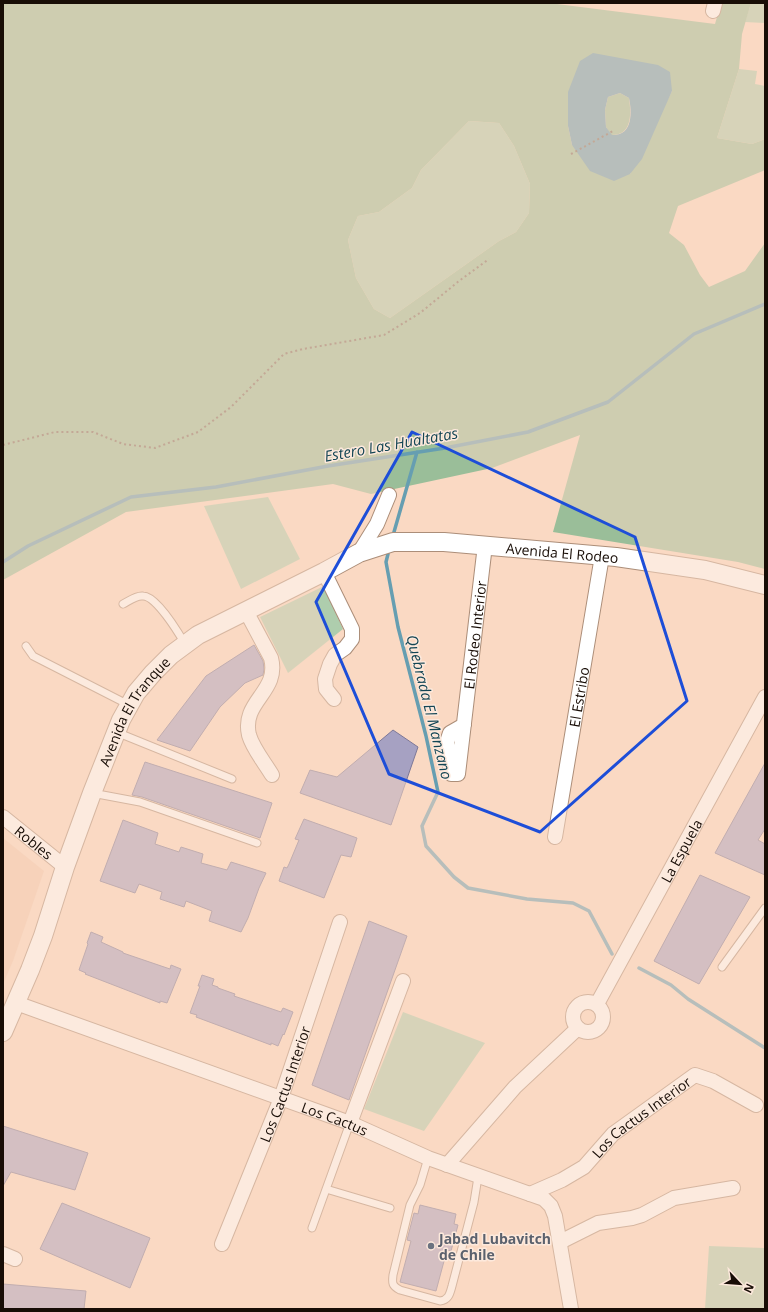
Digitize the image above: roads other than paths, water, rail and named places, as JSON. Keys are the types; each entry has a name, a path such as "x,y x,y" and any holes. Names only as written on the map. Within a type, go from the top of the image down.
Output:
{"street":[{"name":"Avenida El Tranque","path":"8,1017 43,936 65,867 115,732 129,705 142,685 171,655 205,631 359,553 377,524 389,495"},
{"name":"Avenida El Rodeo","path":"359,553 393,542 444,542 485,545 652,562 705,570 765,585"},
{"name":"El Rodeo Interior","path":"464,725 485,545"},
{"name":"El Estribo","path":"555,837 602,556"},
{"path":"324,572 352,629 352,639 345,648 335,655 325,679 326,689 334,699"},
{"path":"246,611 271,658 272,664 272,677 270,683 254,705 248,727 251,741 272,775"},
{"name":"La Espuela","path":"597,1004 765,697"},
{"name":"Robles","path":"3,816 65,867"},
{"name":"Los Cactus Interior","path":"222,1244 281,1098 340,922"},
{"path":"350,1123 403,980"},
{"path":"586,1002 597,1004 603,1013 603,1018 599,1027 590,1032 585,1032 578,1028 573,1017 577,1007 586,1002"},
{"name":"Los Cactus","path":"8,1017 281,1098 350,1123 428,1158 478,1177 544,1199 551,1206 555,1216 571,1309"},
{"path":"447,1164 515,1087 578,1028"},
{"name":"Los Cactus Interior","path":"530,1194 562,1180 584,1167 613,1134 695,1075 713,1081 756,1105"},
{"path":"560,1242 598,1223 642,1215 674,1198 733,1188"}],"lane":[{"path":"123,604 142,595 148,597 170,619 185,644"},
{"path":"26,646 33,656 129,705"},
{"path":"115,732 232,779"},
{"path":"92,792 140,802 257,843"},
{"path":"722,967 765,908"},
{"path":"312,1228 350,1123"},
{"path":"428,1158 420,1185 410,1205 393,1275 393,1285 400,1290 440,1300 445,1300 447,1298 452,1286 474,1202 478,1177"},
{"path":"326,1189 390,1208"}],"water":[{"path":"593,53 658,65 670,72 672,91 642,159 630,174 614,181 590,171 572,145 568,126 568,92 580,61","holes":["620,93 629,98 631,110 630,122 624,132 612,135 606,127 605,110 608,97"]}],"waterway":[{"name":"Estero Las Hualtatas","path":"3,562 28,546 131,497 216,487 328,466 445,448 528,432 608,402 694,334 765,304"},
{"name":"Quebrada El Manzano","path":"394,532 417,452"},
{"name":"Quebrada El Manzano","path":"388,554 386,562 398,627 426,736 438,792 422,826 426,846 454,877 468,888 527,899 573,903 589,911 612,954"},
{"name":"Quebrada El Manzano","path":"639,968 671,985 688,999 765,1048"}],"place":[{"name":"Jabad Lubavitch de Chile","path":"431,1246"}]}
